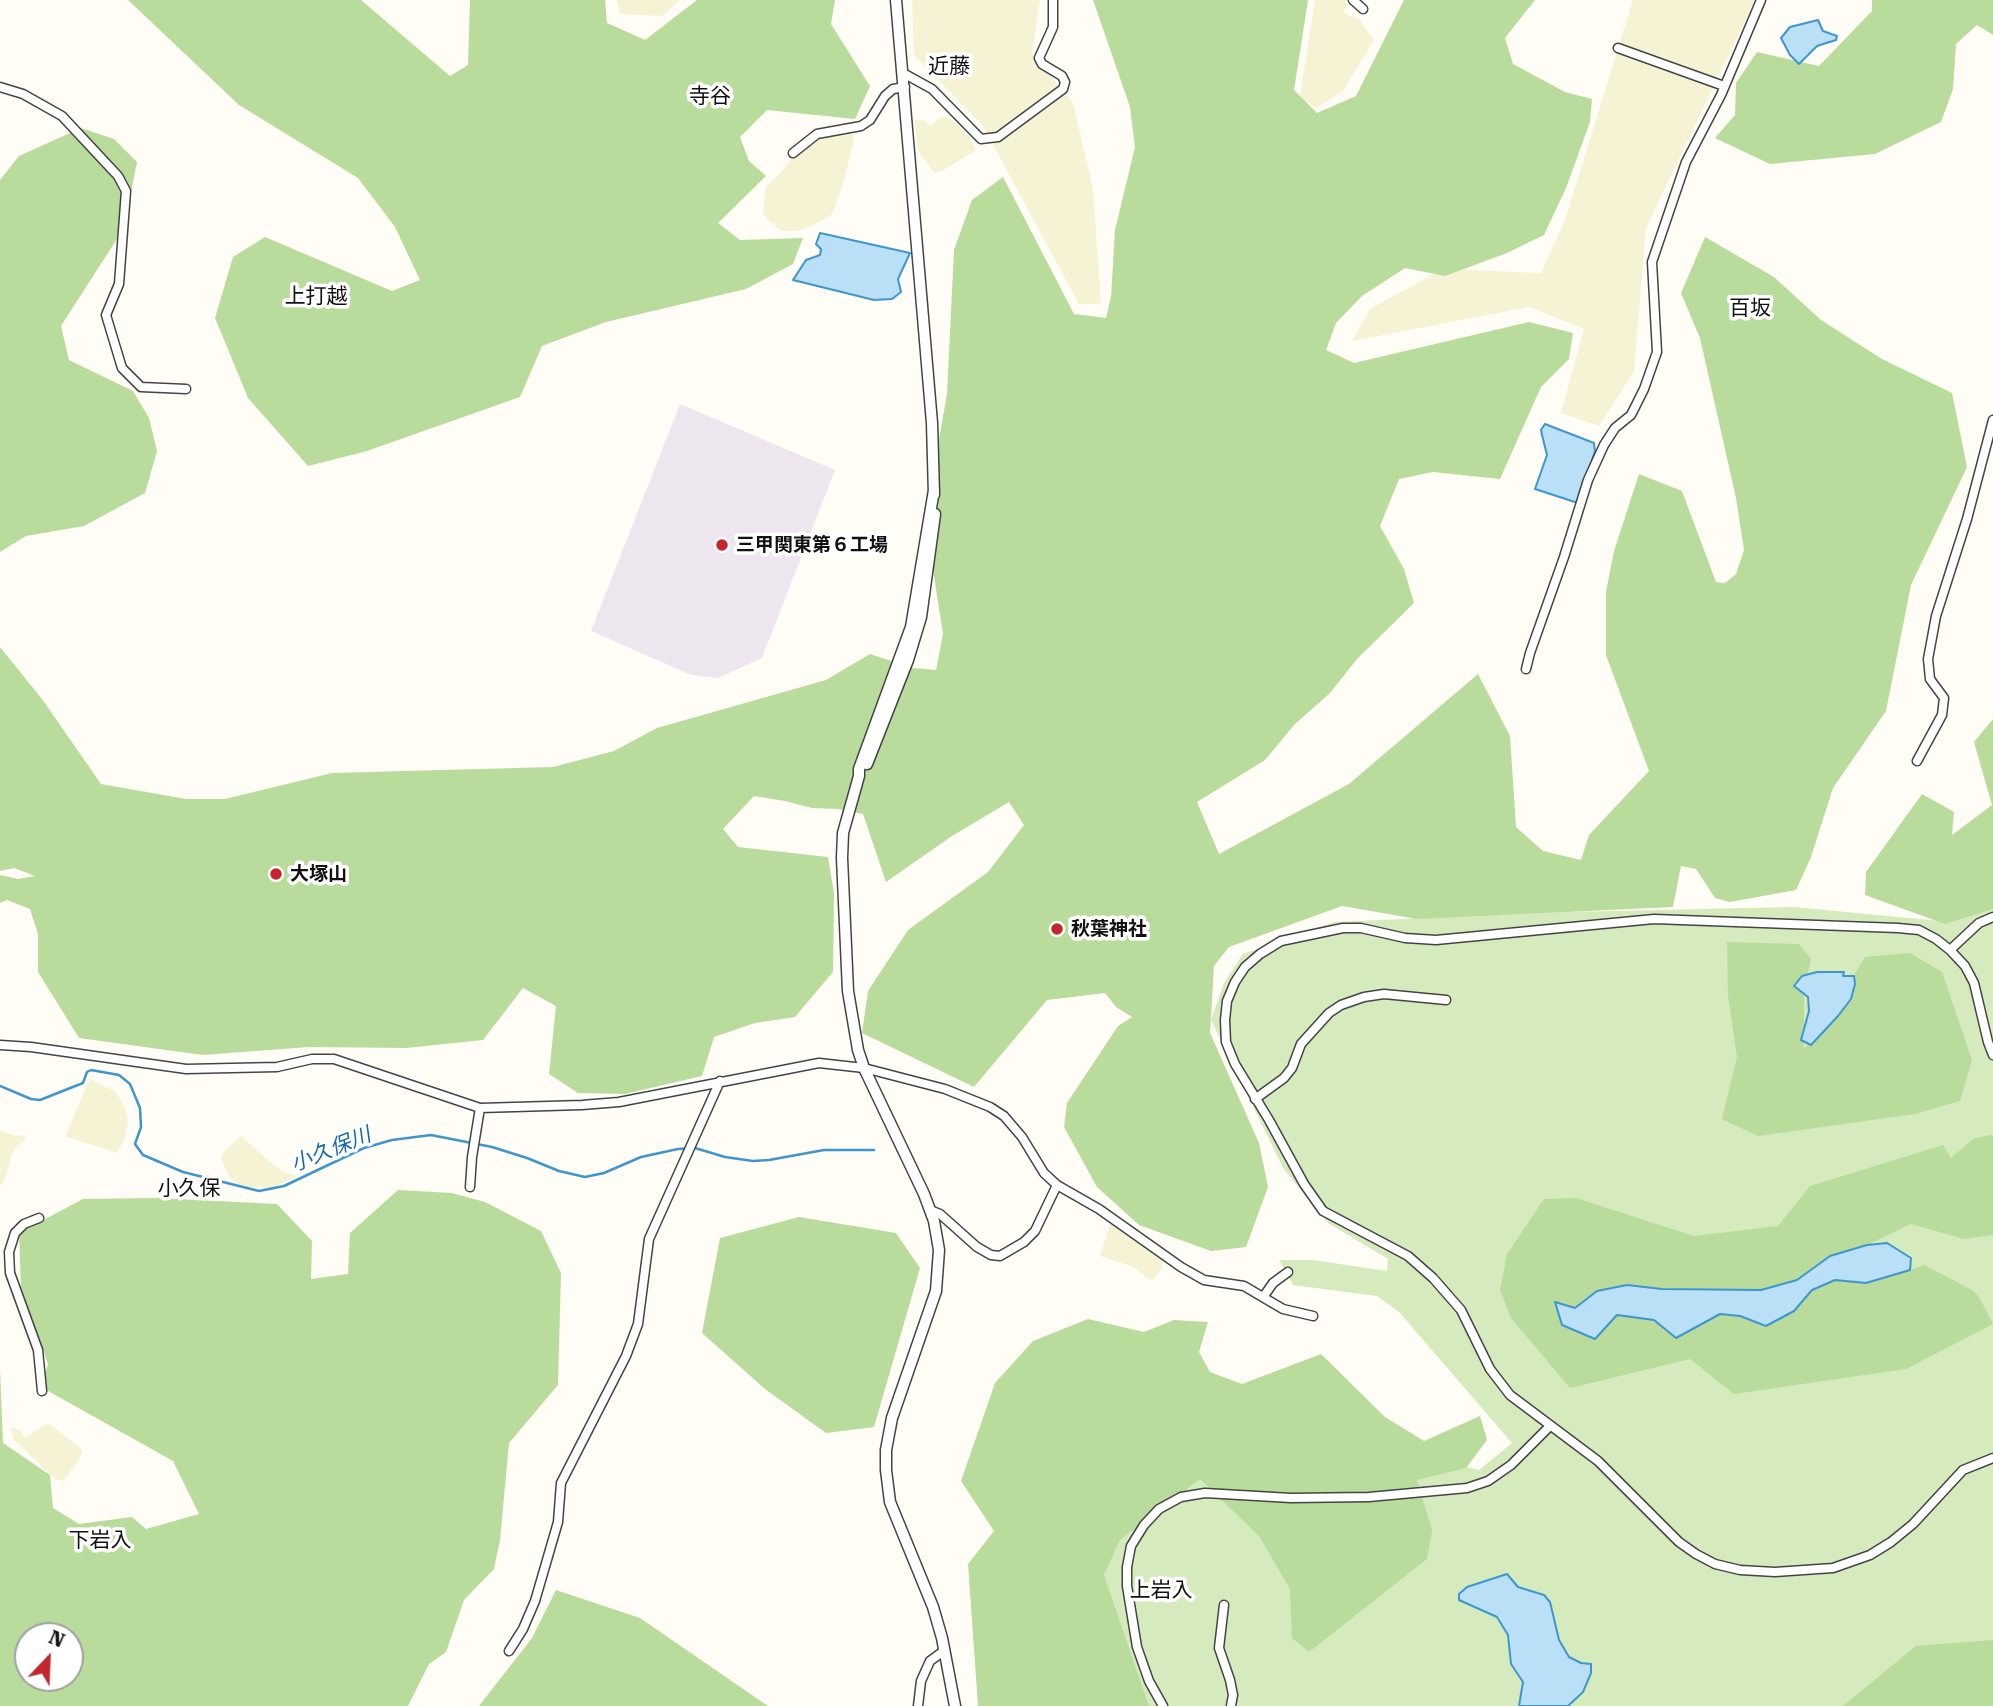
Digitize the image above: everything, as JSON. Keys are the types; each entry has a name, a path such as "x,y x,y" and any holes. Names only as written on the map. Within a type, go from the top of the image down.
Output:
{"street":[{"path":"896,0 932,424 934,528 921,617 908,660 864,771 859,776 846,819 842,858 852,1024 864,1068 930,1210 939,1250 939,1280 926,1327 892,1418 887,1443 886,1470 890,1502 933,1607 945,1650 954,1706"},
{"path":"903,72 932,89 981,139 998,137 1063,89 1065,82 1062,76 1042,64 1039,58 1053,27 1053,0"},
{"path":"1353,0 1363,9"},
{"path":"1526,669 1588,480 1604,444 1615,428 1632,415 1657,352 1652,262 1686,162 1724,86 1761,0"},
{"path":"1618,48 1724,86"},
{"path":"0,87 23,94 62,116 118,176 126,191 118,284 106,315 122,368 141,387 186,389"},
{"path":"793,153 817,134 861,126 878,110 885,96 893,89 905,87"},
{"path":"1917,761 1942,715 1944,698 1930,679 1928,659 1936,616 1967,519 1993,420"},
{"path":"1950,950 1979,923 1993,917"},
{"path":"1993,1055 1987,1042 1974,983 1965,967 1950,950 1919,930 1898,928 1654,919 1436,940 1361,928 1343,928 1281,941 1260,954 1245,967 1227,1001 1225,1020 1226,1042 1235,1064 1304,1184 1323,1211 1408,1256 1433,1278 1461,1310 1485,1360 1510,1395 1598,1461 1679,1542 1696,1554 1715,1564 1740,1570 1775,1572 1833,1568 1870,1555 1913,1524 1963,1470 1993,1458"},
{"path":"1255,1099 1284,1078 1292,1068 1301,1044 1323,1018 1341,1005 1384,994 1446,1000"},
{"path":"0,1045 186,1069 277,1068 312,1059 334,1059 480,1108 619,1102 819,1063 864,1068 945,1089 990,1107 1004,1116 1022,1136 1044,1173 1057,1185 1099,1209 1181,1267 1204,1280 1244,1286 1283,1309 1312,1317"},
{"path":"509,1651 536,1601 558,1522 561,1483 626,1356 638,1324 649,1239 657,1217 720,1081"},
{"path":"470,1187 480,1108"},
{"path":"930,1210 940,1214 977,1247 991,1255 1000,1256 1024,1242 1035,1230 1057,1185"},
{"path":"38,1218 24,1224 15,1233 9,1252 10,1273 38,1350 42,1391"},
{"path":"1264,1296 1273,1283 1288,1272"},
{"path":"1163,1706 1149,1681 1136,1647 1127,1586 1131,1546 1158,1508 1181,1497 1205,1493 1369,1497 1467,1488 1488,1481 1511,1465 1550,1426"},
{"path":"1224,1605 1219,1648 1230,1680 1233,1695 1231,1706"},
{"path":"918,1706 920,1681 930,1661 945,1650"}],"shaded area":[{"path":"617,0 680,0 662,16 620,14"},
{"path":"912,0 1040,0 1032,54 1073,103 1093,189 1101,304 1079,304 983,126 914,55"},
{"path":"1315,0 1347,0 1344,13 1359,19 1374,40 1343,91 1317,108 1300,97"},
{"path":"1633,0 1755,0 1646,228 1634,371 1599,426 1561,413 1584,329 1529,307 1352,341 1370,309 1443,269 1541,273 1565,220"},
{"path":"944,117 952,119 970,138 976,150 934,173 917,149 915,120 923,120 931,126"},
{"path":"853,134 845,177 831,215 798,231 782,231 767,219 763,213 765,190 791,159 812,142 827,136"},
{"path":"680,404 835,470 762,658 718,678 691,675 591,631"},
{"path":"90,1079 116,1092 126,1110 128,1122 125,1138 117,1153 65,1136"},
{"path":"0,1130 15,1136 25,1135 25,1139 13,1151 0,1186"},
{"path":"241,1136 284,1172 297,1176 272,1188 244,1187 236,1183 228,1175 221,1158"},
{"path":"1110,1224 1163,1261 1162,1269 1152,1281 1131,1266 1100,1256"},
{"path":"48,1423 83,1450 63,1481 55,1479 14,1440 10,1427 21,1431 25,1438"}],"green space":[{"path":"128,0 361,0 450,76 468,65 470,0 605,0 607,23 645,40 697,0 835,0 831,24 870,86 855,119 767,110 740,137 749,161 766,176 718,223 740,240 803,238 793,264 746,289 606,322 542,346 520,397 367,451 308,466 248,398 215,318 233,257 265,237 392,291 420,280 395,227 358,178 239,105"},
{"path":"1093,0 1308,0 1294,90 1317,113 1356,96 1404,0 1535,0 1505,38 1513,64 1565,92 1592,99 1590,122 1566,188 1544,235 1507,253 1445,276 1405,268 1362,296 1336,323 1326,350 1354,363 1529,322 1573,333 1569,359 1541,387 1500,479 1433,472 1399,479 1380,526 1404,569 1414,603 1357,659 1330,693 1295,724 1265,760 1197,802 1219,854 1349,784 1478,674 1510,736 1516,827 1543,851 1581,860 1589,835 1649,771 1606,655 1606,592 1614,551 1639,474 1682,491 1716,582 1725,583 1736,574 1744,550 1736,498 1700,338 1681,293 1705,237 1774,277 1821,320 1882,359 1952,393 1967,467 1911,585 1886,711 1833,788 1811,857 1796,890 1730,902 1715,898 1696,869 1681,866 1673,907 1417,919 1342,906 1229,947 1214,966 1210,1033 1259,1143 1268,1187 1246,1247 1211,1251 1139,1225 1097,1187 1064,1127 1067,1103 1118,1026 1132,1017 1116,1007 1105,993 1047,1000 974,1087 862,1033 868,991 908,930 988,872 1024,825 1009,802 952,836 886,882 863,814 812,808 754,796 723,829 738,847 828,857 834,893 833,972 795,1017 755,1023 714,1037 702,1076 625,1094 578,1093 549,1074 556,1006 523,988 483,1040 406,1048 309,1047 203,1055 79,1038 38,972 38,934 30,909 7,900 0,903 0,875 18,879 35,876 14,868 0,871 0,647 42,699 101,784 186,799 225,799 332,773 553,767 614,751 657,728 826,680 870,654 913,668 936,670 943,634 925,518 947,394 954,250 972,200 1003,177 1074,314 1106,318 1111,297 1115,230 1135,147 1130,107"},
{"path":"1872,0 1993,0 1993,35 1977,25 1956,44 1953,89 1941,122 1875,154 1770,164 1715,138 1735,115 1736,83 1757,52 1819,66 1872,11"},
{"path":"81,128 114,139 137,162 124,228 61,326 69,360 133,391 149,418 157,451 145,493 84,526 26,536 0,552 0,180 19,156"},
{"path":"1993,719 1993,909 1945,924 1865,895 1866,872 1922,794 1954,812 1952,835 1992,805 1974,742"},
{"path":"1993,903 1993,1706 1028,1706 1004,1500 1386,1448 1479,1470 1512,1443 1399,1312 1377,1296 1293,1285 1279,1260 1313,1260 1387,1271 1388,1259 1328,1223 1283,1168 1211,1020 1224,983 1243,954 1334,922 1565,912 1794,907 1950,922"},
{"path":"1727,942 1799,944 1811,959 1804,991 1804,1049 1824,1025 1865,957 1910,953 1942,972 1972,1060 1960,1101 1915,1114 1758,1136 1722,1119 1737,1057 1728,996"},
{"path":"1993,1136 1993,1235 1964,1239 1911,1224 1867,1245 1830,1256 1797,1280 1761,1290 1662,1289 1627,1285 1597,1291 1575,1308 1555,1302 1562,1325 1617,1315 1654,1320 1677,1338 1720,1314 1740,1316 1766,1326 1794,1311 1812,1290 1835,1280 1866,1283 1924,1265 1972,1290 1979,1297 1993,1324 1906,1369 1734,1394 1690,1359 1570,1388 1511,1318 1500,1290 1507,1254 1544,1199 1576,1198 1694,1236 1778,1226 1810,1186 1943,1145 1951,1158 1973,1139"},
{"path":"398,1190 452,1193 485,1202 541,1231 561,1273 558,1385 509,1443 500,1540 494,1569 464,1600 446,1652 429,1664 408,1706 0,1706 0,1369 3,1443 50,1475 53,1508 79,1524 132,1517 146,1529 199,1514 173,1461 41,1387 48,1364 21,1289 19,1233 83,1199 157,1198 277,1204 312,1241 311,1279 348,1274 350,1233"},
{"path":"799,1217 896,1233 920,1268 874,1427 826,1433 765,1389 702,1333 720,1238"},
{"path":"1088,1319 1144,1332 1174,1320 1208,1322 1199,1352 1210,1372 1242,1384 1321,1354 1385,1417 1424,1441 1480,1416 1487,1440 1466,1468 1417,1480 1432,1530 1427,1559 1309,1652 1292,1638 1290,1589 1259,1536 1200,1479 1120,1540 1104,1575 1149,1706 978,1706 968,1564 994,1531 961,1481 995,1383 1033,1341"},
{"path":"556,1590 640,1618 768,1706 479,1706 532,1638"},
{"path":"1993,1640 1993,1706 1843,1706 1916,1646"}],"water":[{"path":"1818,20 1823,31 1837,36 1836,40 1817,46 1799,64 1790,55 1781,38 1790,27"},
{"path":"820,233 910,253 898,279 901,292 892,299 874,300 793,280 806,260 820,255 821,249 816,244"},
{"path":"1545,424 1594,443 1595,451 1578,503 1535,489 1547,455 1541,430"},
{"path":"1817,972 1844,972 1843,976 1854,976 1855,984 1851,999 1811,1045 1801,1040 1809,1011 1808,997 1794,986 1802,976"},
{"path":"1887,1243 1911,1258 1910,1270 1866,1283 1835,1280 1812,1290 1794,1311 1766,1326 1740,1316 1720,1314 1676,1338 1654,1320 1617,1315 1595,1339 1562,1325 1555,1302 1575,1308 1597,1291 1627,1285 1662,1289 1761,1290 1797,1280 1830,1256 1867,1245"},
{"path":"1507,1574 1518,1587 1544,1595 1550,1602 1559,1640 1569,1657 1591,1664 1591,1673 1583,1692 1568,1706 1519,1706 1523,1682 1511,1664 1508,1635 1497,1617 1459,1600 1459,1594 1467,1587"}],"waterway":[{"name":"小久保川","path":"0,1086 40,1100 83,1083 87,1072 91,1070 119,1075 130,1084 140,1108 141,1127 135,1144 143,1155 183,1172 259,1191 284,1186 364,1148 392,1140 431,1135 492,1147 559,1171 585,1177 604,1173 641,1157 678,1149 695,1148 725,1157 753,1161 824,1150 874,1150"}],"place":[{"name":"三甲関東第６工場","path":"722,545"},
{"name":"大塚山","path":"276,874"},
{"name":"秋葉神社","path":"1057,929"}],"district":[{"name":"近藤","path":"949,67"},
{"name":"寺谷","path":"710,97"},
{"name":"上打越","path":"316,297"},
{"name":"百坂","path":"1750,309"},
{"name":"小久保","path":"189,1189"},
{"name":"下岩入","path":"100,1541"},
{"name":"上岩入","path":"1161,1591"}]}
